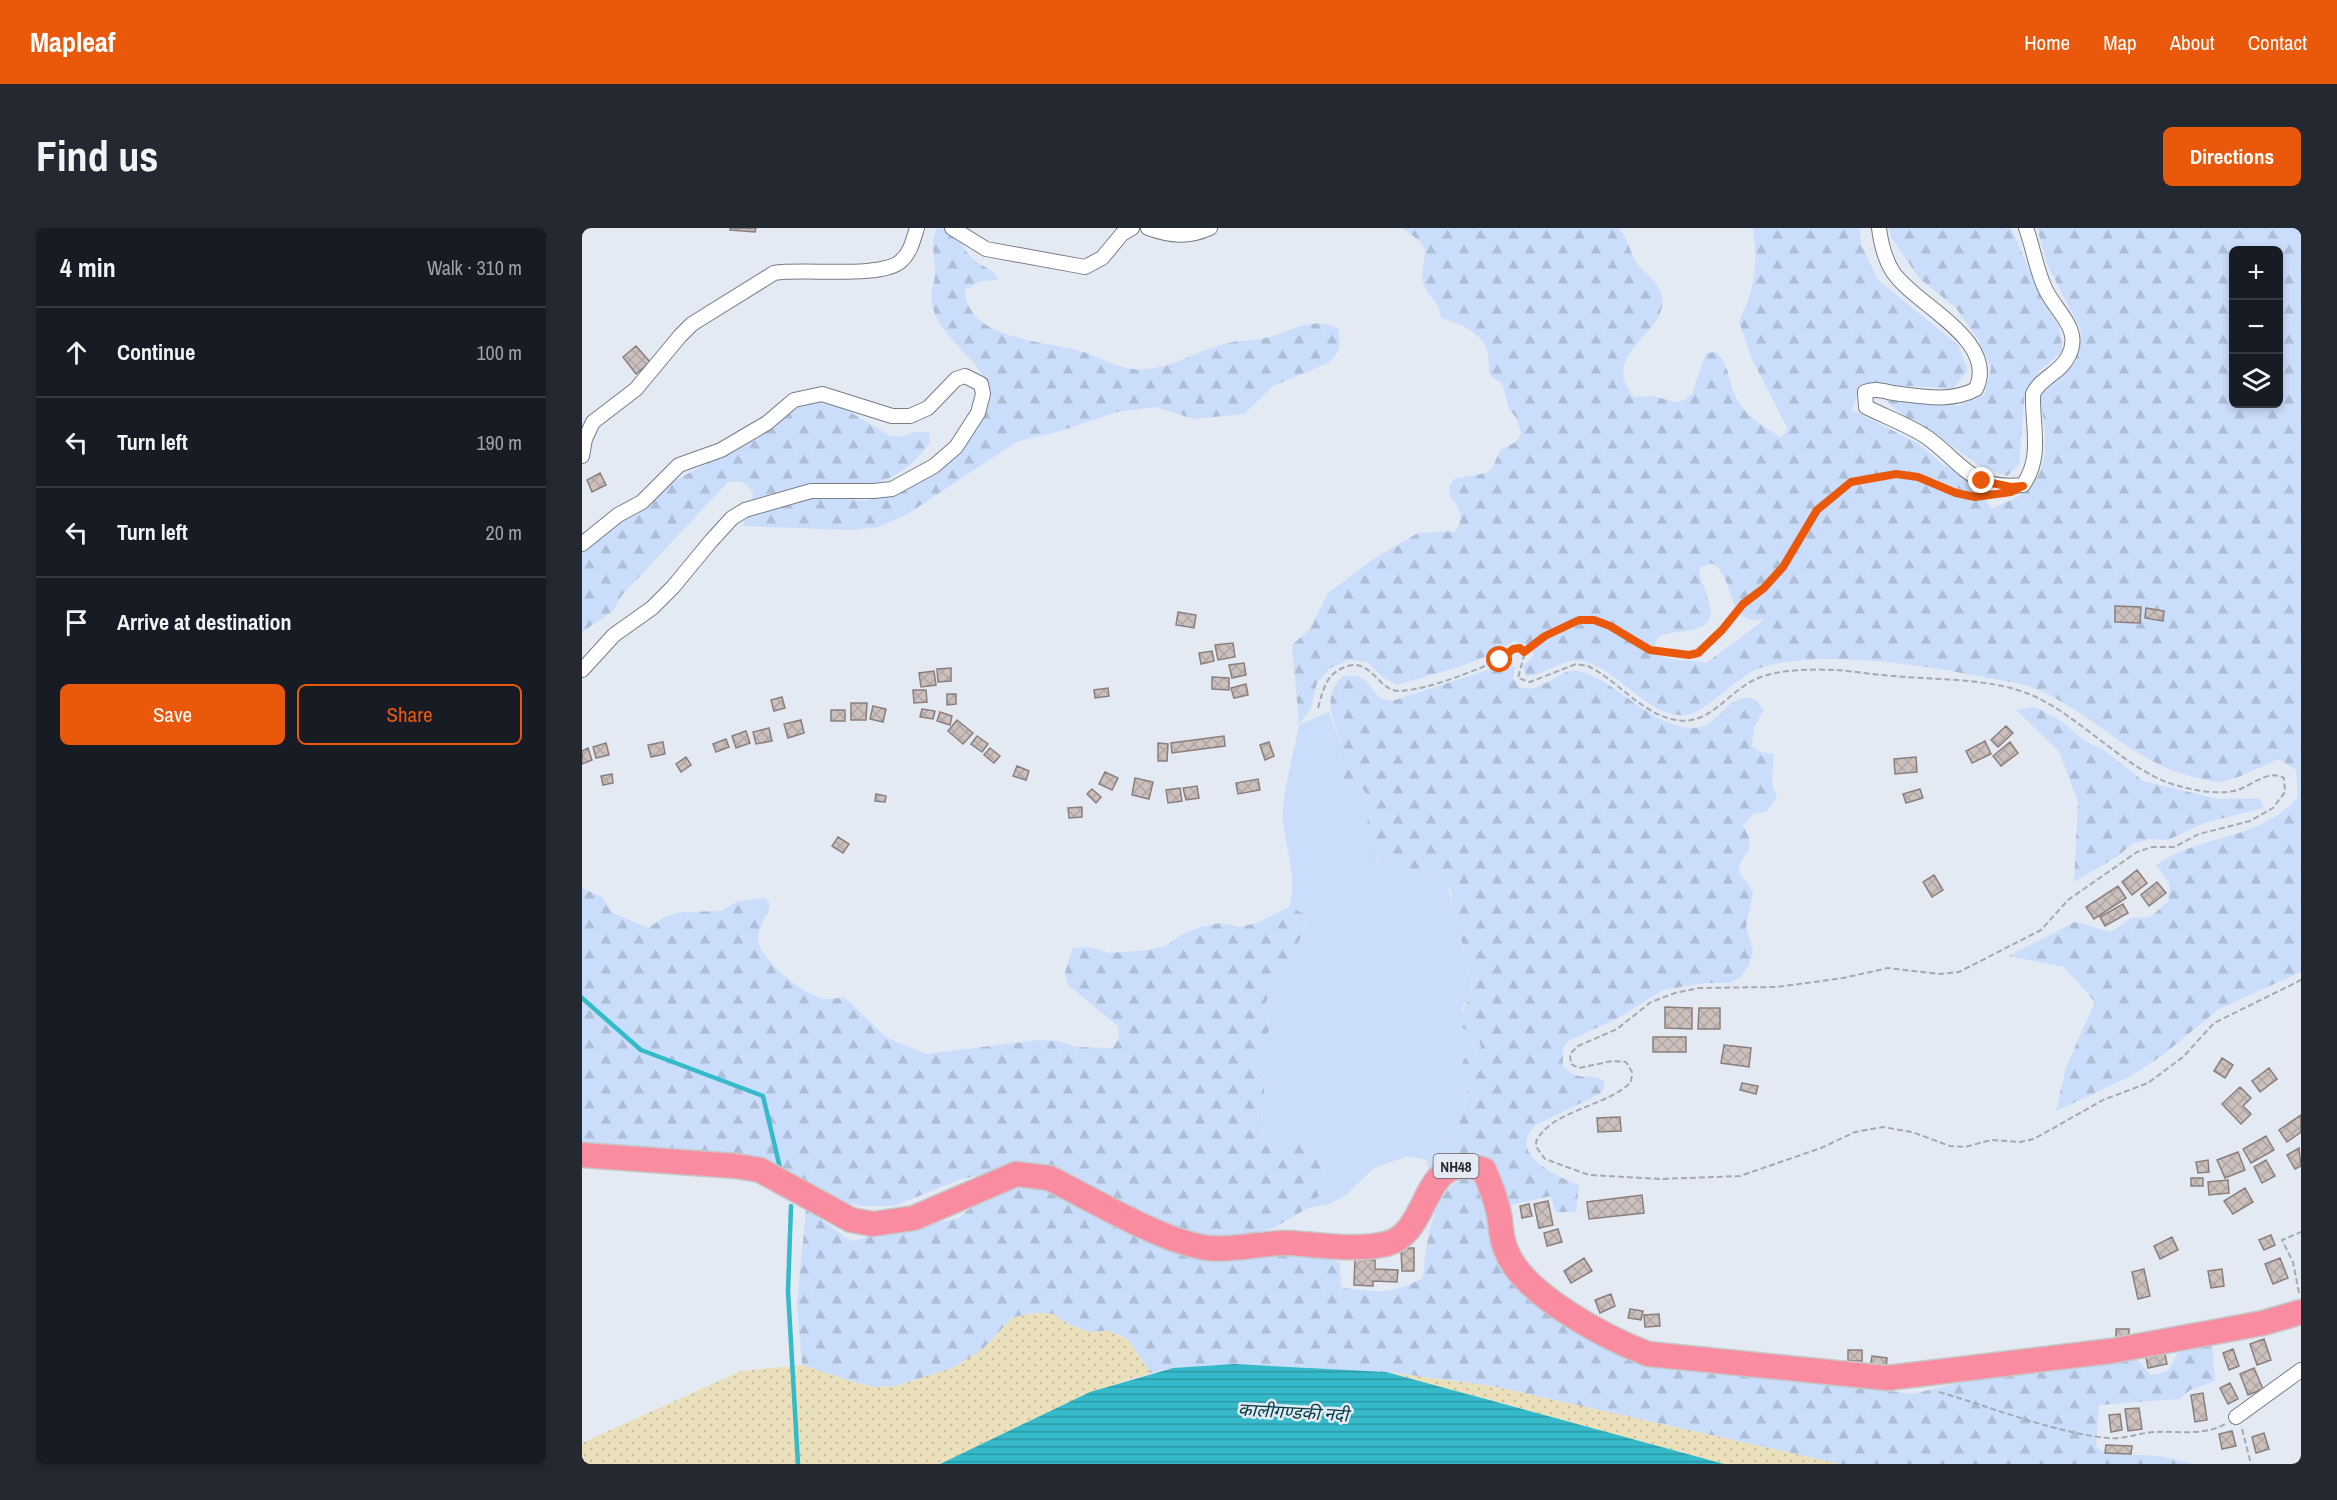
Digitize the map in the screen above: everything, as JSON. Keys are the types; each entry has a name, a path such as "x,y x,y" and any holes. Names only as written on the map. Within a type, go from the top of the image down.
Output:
{"highway":[{"name":"NH48","path":"582,1155 736,1166 760,1170 851,1220 873,1224 914,1218 1000,1179 1016,1174 1031,1174 1049,1178 1179,1241 1208,1248 1286,1243 1357,1247 1387,1244 1402,1237 1413,1224 1435,1182 1456,1166 1470,1165 1484,1170 1498,1211 1505,1250 1516,1270 1585,1325 1619,1343 1648,1354 1887,1378 2111,1351 2263,1323 2301,1313"}],"street":[{"path":"582,456 585,439 593,422 636,389 692,324 774,273 842,272 896,265 910,251 917,228"},
{"path":"952,228 986,249 1085,267 1102,258 1122,234 1132,228"},
{"path":"1148,228 1177,236 1194,234 1210,228"},
{"path":"1879,228 1882,252 1894,273 1958,329 1971,346 1981,372 1976,389 1968,394 1924,396 1875,390 1865,392 1866,407 1928,438 1965,473 1982,481 2011,487 2023,486 2034,461 2036,437 2033,394 2040,383 2062,367 2070,355 2072,342 2068,323 2043,286 2026,228"},
{"path":"582,544 618,515 642,502 679,465 721,450 767,423 794,400 803,396 822,394 892,416 910,416 937,401 956,379 965,376 981,384 983,394 978,413 956,447 934,466 892,489 811,491 745,510 732,518 711,541 695,564 666,594 614,635 582,670"},
{"path":"2236,1417 2301,1370"}],"path":[{"path":"1984,496 1975,497 1956,493 1918,477 1896,474 1851,482 1817,510 1783,567 1764,588 1743,604 1722,630 1698,653 1689,655 1650,650 1610,626 1594,620 1579,620 1545,636 1524,652 1518,678 1523,682 1530,682 1576,664 1587,666 1647,706 1676,720 1699,719 1708,715 1739,689 1757,679 1789,672 1836,670 1995,686 2028,693 2058,710 2158,779 2179,786 2213,792 2237,790 2275,775 2284,778 2286,783 2280,800 2263,815 2199,834 2174,847 2152,847 2137,852 2068,900 2041,930 1959,972 1939,974 1888,968 1849,977 1777,987 1699,988 1675,993 1652,1002 1617,1029 1572,1050 1569,1059 1575,1067 1586,1068 1620,1060 1630,1066 1632,1077 1626,1088 1545,1128 1536,1142 1537,1149 1552,1164 1589,1175 1629,1179 1718,1178 1740,1176 1868,1129 1896,1128 1937,1142 1965,1147 1991,1140 2010,1143 2027,1141 2103,1100 2148,1083 2183,1056 2214,1023 2301,980"},
{"path":"1318,708 1326,679 1334,672 1352,665 1371,670 1388,688 1398,691 1419,687 1482,667 1500,660 1513,649 1520,648 1524,652"},
{"path":"2301,1233 2282,1240 2294,1269 2301,1313"},
{"path":"1938,1392 2042,1423 2107,1438 2124,1439 2157,1432 2189,1433 2216,1429 2236,1417 2247,1443 2251,1464"}],"green space":[{"path":"937,228 955,236 973,259 997,276 999,280 980,281 965,290 968,306 977,318 1006,334 1082,351 1126,368 1136,369 1165,366 1220,345 1270,337 1312,324 1329,325 1339,329 1339,348 1328,363 1273,386 1244,414 1194,419 1156,407 1147,408 1117,412 1057,432 1018,441 909,513 879,527 849,530 742,526 750,511 753,493 743,483 728,482 622,595 613,611 582,632 582,550 639,509 656,500 667,485 741,445 802,405 812,402 840,406 890,436 900,437 919,431 929,433 930,443 905,469 892,477 865,486 815,495 863,501 883,496 974,430 986,413 990,390 976,366 939,323 934,311 931,297 935,274 933,245"},
{"path":"1402,228 1619,228 1638,265 1659,288 1663,303 1659,316 1630,353 1624,366 1624,381 1634,397 1653,396 1675,402 1685,400 1692,394 1706,353 1716,352 1724,362 1739,403 1749,415 1781,437 1788,429 1752,359 1739,322 1754,276 1753,228 1860,228 1861,244 1878,280 1958,345 1968,370 1953,388 1862,384 1852,410 1919,444 1942,464 1968,478 1992,509 2026,491 2035,481 2041,469 2045,433 2040,394 2076,360 2081,330 2048,266 2037,228 2301,228 2301,972 2219,1009 2164,1054 2131,1076 2056,1111 2066,1067 2095,1002 2064,967 2009,956 2075,922 2111,932 2131,918 2150,917 2168,902 2170,884 2156,865 2192,847 2248,830 2266,822 2283,812 2298,797 2296,770 2279,759 2220,782 2198,778 2152,761 2071,707 2028,686 1959,672 1903,664 1814,659 1763,667 1742,678 1693,713 1671,714 1645,701 1608,672 1582,661 1567,662 1526,676 1523,666 1533,656 1532,647 1514,641 1472,662 1397,685 1384,678 1367,662 1349,660 1330,668 1317,683 1311,708 1299,725 1292,645 1310,629 1328,593 1375,558 1418,533 1456,531 1461,517 1457,505 1450,497 1449,487 1454,479 1486,473 1493,467 1500,450 1516,442 1521,434 1516,417 1509,409 1502,383 1489,372 1488,355 1482,340 1463,326 1441,318 1436,303 1425,288 1422,274 1425,250 1420,241","holes":["1712,563 1718,568 1740,614 1748,619 1764,620 1706,663 1669,659 1658,655 1654,647 1658,637 1695,629 1705,625 1710,619 1711,611 1699,568"]},
{"path":"1889,228 2011,228 2037,287 2059,327 2063,352 2041,369 2025,391 2019,465 2007,476 1980,466 1941,438 1902,415 1885,400 1958,406 1984,395 1991,368 1978,339 1955,307 1919,278 1891,237"},
{"path":"1509,663 1515,668 1513,678 1519,687 1536,687 1565,673 1579,671 1608,685 1664,721 1679,726 1695,728 1704,726 1736,700 1754,699 1764,710 1754,727 1752,746 1760,752 1774,754 1772,784 1777,798 1767,811 1753,814 1743,825 1749,838 1750,848 1739,868 1753,893 1746,927 1753,951 1749,965 1740,977 1731,983 1705,983 1663,990 1618,1018 1568,1041 1563,1048 1563,1066 1578,1076 1603,1080 1605,1085 1601,1093 1536,1125 1528,1136 1527,1145 1530,1155 1538,1163 1579,1185 1576,1212 1555,1212 1551,1196 1510,1205 1490,1160 1455,1154 1455,1138 1468,1084 1472,1081 1460,1067 1465,1058 1474,1054 1481,1047 1477,1036 1462,1028 1459,1019 1472,992 1468,960 1454,921 1451,890 1440,875 1385,863 1368,851 1365,831 1373,803 1362,788 1337,777 1334,768 1342,749 1333,720 1331,702 1332,693 1343,676 1361,677 1378,696 1392,701"},
{"path":"2035,707 2058,719 2084,740 2108,753 2143,781 2218,799 2259,798 2264,808 2204,823 2168,840 2149,839 2132,844 2118,856 2074,882 2078,802 2059,751 2016,710"},
{"path":"1329,712 1342,749 1334,768 1337,777 1362,788 1373,803 1371,811 1375,858 1384,863 1431,872 1447,882 1460,942 1468,960 1472,992 1461,1010 1475,1032 1481,1047 1474,1054 1472,1080 1468,1084 1461,1125 1453,1144 1462,1156 1429,1172 1427,1160 1408,1156 1374,1168 1347,1194 1329,1204 1308,1208 1324,1181 1324,1150 1308,1140 1274,1149 1261,1138 1265,1078 1252,1064 1263,1047 1270,1027 1265,1006 1271,987 1284,972 1301,937 1307,916 1289,907 1292,874 1283,821 1286,789 1299,725"},
{"path":"582,888 602,897 613,913 648,928 664,917 682,912 721,911 738,901 766,898 770,904 758,939 760,947 774,966 795,984 816,996 825,999 844,997 887,1038 926,1054 1039,1040 1057,1041 1077,1047 1113,1048 1119,1038 1118,1026 1068,985 1065,972 1073,948 1091,947 1109,953 1149,950 1166,946 1181,935 1200,927 1220,923 1239,927 1257,923 1289,907 1307,915 1301,937 1284,972 1271,987 1265,1006 1270,1027 1263,1047 1252,1064 1265,1078 1261,1138 1274,1149 1308,1140 1324,1150 1328,1172 1321,1193 1308,1208 1273,1228 1241,1237 1207,1240 1020,1165 959,1180 894,1206 858,1206 837,1200 749,1158 582,1143"},
{"path":"1476,1175 1504,1259 1578,1330 1605,1348 1633,1360 1734,1370 1913,1394 1970,1380 2116,1359 2137,1359 2151,1375 2167,1372 2181,1348 2212,1344 2215,1381 2190,1390 2179,1399 2099,1405 2096,1446 2105,1453 2159,1456 2194,1464 1840,1464 1492,1386 1386,1372 1234,1364 1173,1368 1151,1373 1127,1339 1109,1331 1090,1332 1070,1325 1053,1314 1033,1313 1012,1318 984,1348 955,1367 896,1386 876,1387 856,1383 802,1365 797,1304 806,1209 851,1241 959,1218 978,1201 1008,1186 1035,1184 1222,1258 1317,1253 1340,1263 1341,1287 1364,1291 1383,1291 1412,1284 1423,1278 1429,1232 1441,1200 1461,1179"}],"sand":[{"path":"1033,1313 1053,1314 1070,1325 1090,1332 1109,1331 1127,1339 1151,1373 1090,1392 940,1464 582,1464 582,1443 741,1371 802,1365 856,1383 876,1387 896,1386 955,1367 984,1348 1012,1318"},
{"path":"1386,1372 1492,1386 1840,1464 1724,1464"}],"water":[{"name":"कालीगण्डकी नदी","path":"1234,1364 1386,1372 1724,1464 940,1464 1090,1392 1173,1368"}],"building":[{"path":"730,228 756,228 755,232 730,230"},
{"path":"636,346 650,362 636,374 623,357"},
{"path":"600,473 606,485 592,492 587,480"},
{"path":"2115,606 2141,607 2140,623 2115,622"},
{"path":"2146,608 2164,611 2163,621 2145,618"},
{"path":"1178,612 1196,615 1194,628 1176,625"},
{"path":"1233,643 1235,657 1218,660 1215,645"},
{"path":"1212,651 1214,661 1201,664 1199,653"},
{"path":"1244,663 1246,675 1232,678 1229,665"},
{"path":"951,668 951,681 938,682 937,669"},
{"path":"934,671 936,685 921,687 919,673"},
{"path":"1212,677 1229,678 1229,690 1212,689"},
{"path":"1246,684 1248,695 1234,698 1231,688"},
{"path":"1108,688 1109,696 1095,698 1094,690"},
{"path":"913,690 926,690 927,702 914,703"},
{"path":"947,694 956,694 956,704 947,705"},
{"path":"782,697 785,708 774,711 771,700"},
{"path":"851,703 867,703 866,720 851,720"},
{"path":"873,706 886,709 883,722 870,719"},
{"path":"922,709 935,711 933,719 920,717"},
{"path":"831,710 845,710 845,721 831,721"},
{"path":"940,712 952,716 950,725 937,721"},
{"path":"801,720 804,733 788,738 784,724"},
{"path":"957,720 973,733 963,744 948,731"},
{"path":"2006,726 2013,733 1998,747 1991,740"},
{"path":"769,728 772,741 756,744 753,732"},
{"path":"746,731 750,743 736,748 732,736"},
{"path":"977,736 988,744 982,752 971,744"},
{"path":"1224,736 1225,746 1172,753 1171,743"},
{"path":"726,739 729,747 716,752 713,744"},
{"path":"1985,741 1991,754 1972,763 1966,751"},
{"path":"663,742 665,754 651,757 648,745"},
{"path":"1269,742 1274,756 1265,760 1260,745"},
{"path":"2010,742 2018,753 2001,766 1993,756"},
{"path":"606,743 609,755 596,758 593,747"},
{"path":"1158,743 1168,744 1167,761 1158,761"},
{"path":"588,748 592,760 582,764 582,751"},
{"path":"990,748 1000,756 994,763 984,755"},
{"path":"686,757 691,765 681,772 676,764"},
{"path":"1916,757 1917,772 1895,774 1894,759"},
{"path":"1017,766 1029,771 1026,780 1013,776"},
{"path":"1105,772 1118,778 1112,790 1099,784"},
{"path":"612,774 613,783 603,785 601,776"},
{"path":"1135,778 1153,782 1149,799 1132,795"},
{"path":"1258,779 1260,790 1238,794 1236,783"},
{"path":"1197,786 1199,798 1186,800 1183,788"},
{"path":"1180,788 1182,801 1168,803 1166,790"},
{"path":"1092,789 1101,797 1096,803 1087,794"},
{"path":"1920,789 1923,798 1906,803 1903,794"},
{"path":"876,794 886,796 885,802 875,801"},
{"path":"1082,807 1082,817 1069,818 1068,808"},
{"path":"838,837 849,844 843,853 832,846"},
{"path":"2137,870 2147,883 2132,895 2122,882"},
{"path":"1934,875 1943,890 1932,897 1923,882"},
{"path":"2157,882 2166,893 2149,906 2141,895"},
{"path":"2118,886 2126,898 2094,919 2086,907"},
{"path":"2123,904 2128,913 2105,926 2100,917"},
{"path":"1665,1007 1692,1008 1692,1029 1665,1028"},
{"path":"1699,1008 1720,1008 1720,1029 1698,1029"},
{"path":"1653,1037 1686,1037 1686,1052 1653,1052"},
{"path":"1724,1045 1751,1048 1749,1067 1721,1063"},
{"path":"2222,1058 2233,1065 2225,1078 2214,1071"},
{"path":"2269,1068 2277,1079 2260,1092 2252,1081"},
{"path":"1742,1083 1758,1086 1756,1094 1740,1090"},
{"path":"2240,1087 2251,1098 2243,1106 2251,1114 2241,1124 2222,1104"},
{"path":"2301,1115 2301,1132 2287,1142 2279,1130"},
{"path":"1620,1117 1621,1131 1598,1132 1597,1118"},
{"path":"2266,1136 2274,1150 2251,1163 2243,1149"},
{"path":"2299,1148 2301,1166 2295,1169 2287,1155"},
{"path":"2238,1152 2245,1170 2225,1178 2217,1160"},
{"path":"2208,1160 2209,1172 2198,1173 2196,1162"},
{"path":"2266,1160 2275,1176 2262,1183 2254,1167"},
{"path":"2191,1178 2203,1178 2203,1186 2191,1186"},
{"path":"2228,1180 2229,1193 2209,1195 2208,1182"},
{"path":"2245,1188 2253,1202 2233,1214 2224,1201"},
{"path":"1642,1195 1644,1213 1589,1219 1587,1202"},
{"path":"1548,1201 1553,1225 1539,1228 1534,1204"},
{"path":"1529,1204 1532,1216 1522,1218 1520,1206"},
{"path":"1558,1229 1562,1242 1547,1246 1544,1233"},
{"path":"2271,1235 2275,1245 2264,1250 2259,1240"},
{"path":"2172,1237 2178,1250 2160,1259 2154,1246"},
{"path":"1401,1248 1414,1248 1414,1271 1402,1271"},
{"path":"1584,1258 1592,1271 1571,1283 1564,1271"},
{"path":"2280,1258 2288,1278 2273,1284 2265,1264"},
{"path":"1355,1259 1375,1260 1375,1269 1398,1270 1397,1282 1373,1281 1373,1286 1354,1285"},
{"path":"2144,1269 2150,1296 2138,1299 2132,1272"},
{"path":"2222,1269 2224,1286 2211,1288 2208,1271"},
{"path":"1611,1294 1615,1306 1600,1313 1595,1300"},
{"path":"1630,1309 1643,1311 1641,1320 1628,1318"},
{"path":"1659,1314 1660,1326 1645,1327 1644,1315"},
{"path":"2116,1329 2129,1329 2129,1338 2116,1338"},
{"path":"2264,1339 2271,1360 2257,1365 2250,1344"},
{"path":"2233,1349 2239,1366 2229,1370 2223,1353"},
{"path":"1848,1350 1862,1350 1862,1361 1848,1361"},
{"path":"2165,1354 2167,1364 2148,1368 2146,1357"},
{"path":"1872,1356 1887,1358 1886,1370 1870,1368"},
{"path":"2254,1368 2263,1389 2248,1395 2240,1374"},
{"path":"2230,1383 2238,1399 2228,1404 2220,1388"},
{"path":"2203,1393 2207,1420 2195,1422 2191,1395"},
{"path":"2139,1408 2142,1429 2128,1431 2125,1409"},
{"path":"2120,1414 2122,1430 2111,1432 2109,1415"},
{"path":"2232,1431 2236,1446 2222,1449 2219,1434"},
{"path":"2264,1433 2269,1449 2256,1453 2252,1437"},
{"path":"2106,1445 2132,1446 2131,1454 2105,1453"}],"waterway":[{"path":"582,998 641,1050 763,1096 781,1172"},
{"path":"791,1206 788,1291 798,1464"}],"route":[{"path":"1500,660 1513,649 1520,648 1524,652 1545,636 1579,620 1594,620 1610,626 1650,650 1689,655 1698,653 1722,630 1731,616 1764,588 1783,567 1817,510 1851,482 1873,476 1896,474 1918,477 1956,493 1975,497 2011,492 2023,486 2011,487 1982,481"}]}
